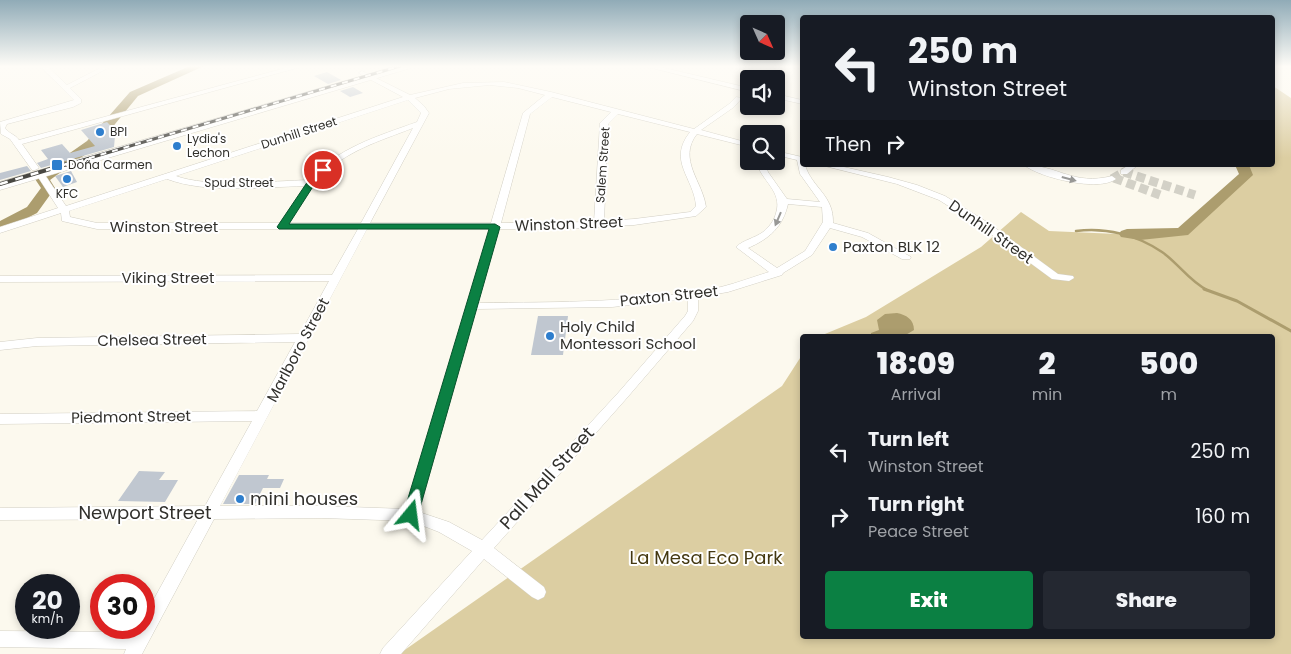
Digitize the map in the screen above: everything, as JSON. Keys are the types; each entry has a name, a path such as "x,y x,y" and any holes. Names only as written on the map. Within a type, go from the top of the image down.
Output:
{"main road":[{"path":"0,179 38,171 290,97"},
{"path":"0,186 38,171"}],"street":[{"path":"2,123 77,102 78,100 75,97"},
{"path":"15,140 182,97"},
{"name":"Dunhill Street","path":"0,230 64,211 413,97"},
{"path":"411,515 495,227 523,123 527,113 548,97"},
{"name":"Dunhill Street","path":"561,97 740,144"},
{"path":"695,131 734,104 740,97"},
{"path":"282,227 311,183 323,170 348,151 420,124 425,113 424,110 408,98"},
{"path":"785,98 800,102"},
{"name":"Salem Street","path":"599,224 604,123 616,111"},
{"name":"Winston Street","path":"2,123 1,128 3,132 15,140 38,171 64,211 66,219 97,226 495,227 599,224 688,215 698,211 701,202 685,160 686,142 695,131"},
{"name":"Marlboro Street","path":"137,648 420,124"},
{"path":"785,154 800,158"},
{"path":"802,167 806,176 827,205 829,216 827,224 864,235 906,257"},
{"name":"Dunhill Street","path":"833,167 934,194 975,218 1023,255 1056,277 1069,278"},
{"path":"1033,167 1065,179 1084,183 1097,183 1112,179"},
{"path":"1124,172 1131,167"},
{"path":"763,170 783,201 778,223 773,229 741,247 778,273"},
{"name":"Spud Street","path":"168,176 174,180 196,183 311,183"},
{"path":"783,201 827,205"},
{"name":"Paxton Street","path":"472,306 596,303 693,296 724,290 778,273 799,260 812,247 827,224"},
{"name":"Viking Street","path":"0,279 336,278"},
{"name":"Pall Mall Street","path":"389,654 622,396 689,318 693,311 693,296"},
{"name":"Chelsea Street","path":"0,346 64,342 304,338"},
{"name":"Piedmont Street","path":"0,418 262,416"},
{"name":"Newport Street","path":"0,514 322,512 411,515 444,526 483,549 538,592"},
{"path":"0,639 137,648"}],"green space":[{"name":"La Mesa Eco Park","path":"1275,97 1289,97 1291,98 1291,654 399,654 782,386 800,358 800,639 1275,639 1275,334 825,334 866,317 981,247 1021,212 1049,231 1140,235 1182,232 1246,175 1240,167 1275,167"}],"shaded area":[{"path":"897,313 909,318 913,323 914,330 907,334 871,334 879,330 877,320 885,314"}],"building":[{"path":"107,122 119,134 115,136 114,147 41,168 37,163 48,159 41,150 62,144 70,153 95,146 81,130"},
{"path":"27,166 31,171 0,180 0,173"},
{"name":"KFC","path":"71,171 77,182 63,187 55,176"},
{"name":"Holy Child Montessori School","path":"538,316 568,316 563,355 531,355"},
{"path":"139,471 165,472 159,480 178,480 165,502 118,501"},
{"name":"mini houses","path":"239,475 269,475 267,479 284,479 280,488 263,488 255,504 223,504"}],"waterway":[{"path":"0,227 32,210 48,188 42,179 70,160 101,135 108,127 111,119 118,114 132,97"},
{"path":"1127,234 1182,232 1246,175 1243,167"},
{"path":"1076,231 1110,231 1142,241 1162,252 1195,282 1207,290"},
{"path":"1204,289 1237,301 1291,331"}],"tunnel":[{"path":"1112,179 1124,172 1195,195"},
{"path":"1114,178 1160,195"}],"railway":[{"path":"66,165 297,97"},
{"path":"0,184 70,163"}],"place":[{"name":"BPI","path":"100,132"},
{"name":"Lydia's Lechon","path":"177,146"},
{"name":"Doña Carmen","path":"57,165"},
{"name":"KFC","path":"67,179"},
{"name":"Paxton BLK 12","path":"833,247"},
{"name":"Holy Child Montessori School","path":"550,336"},
{"name":"mini houses","path":"240,499"}],"route":[{"path":"323,170 311,183 282,227 495,227 411,515"}]}
